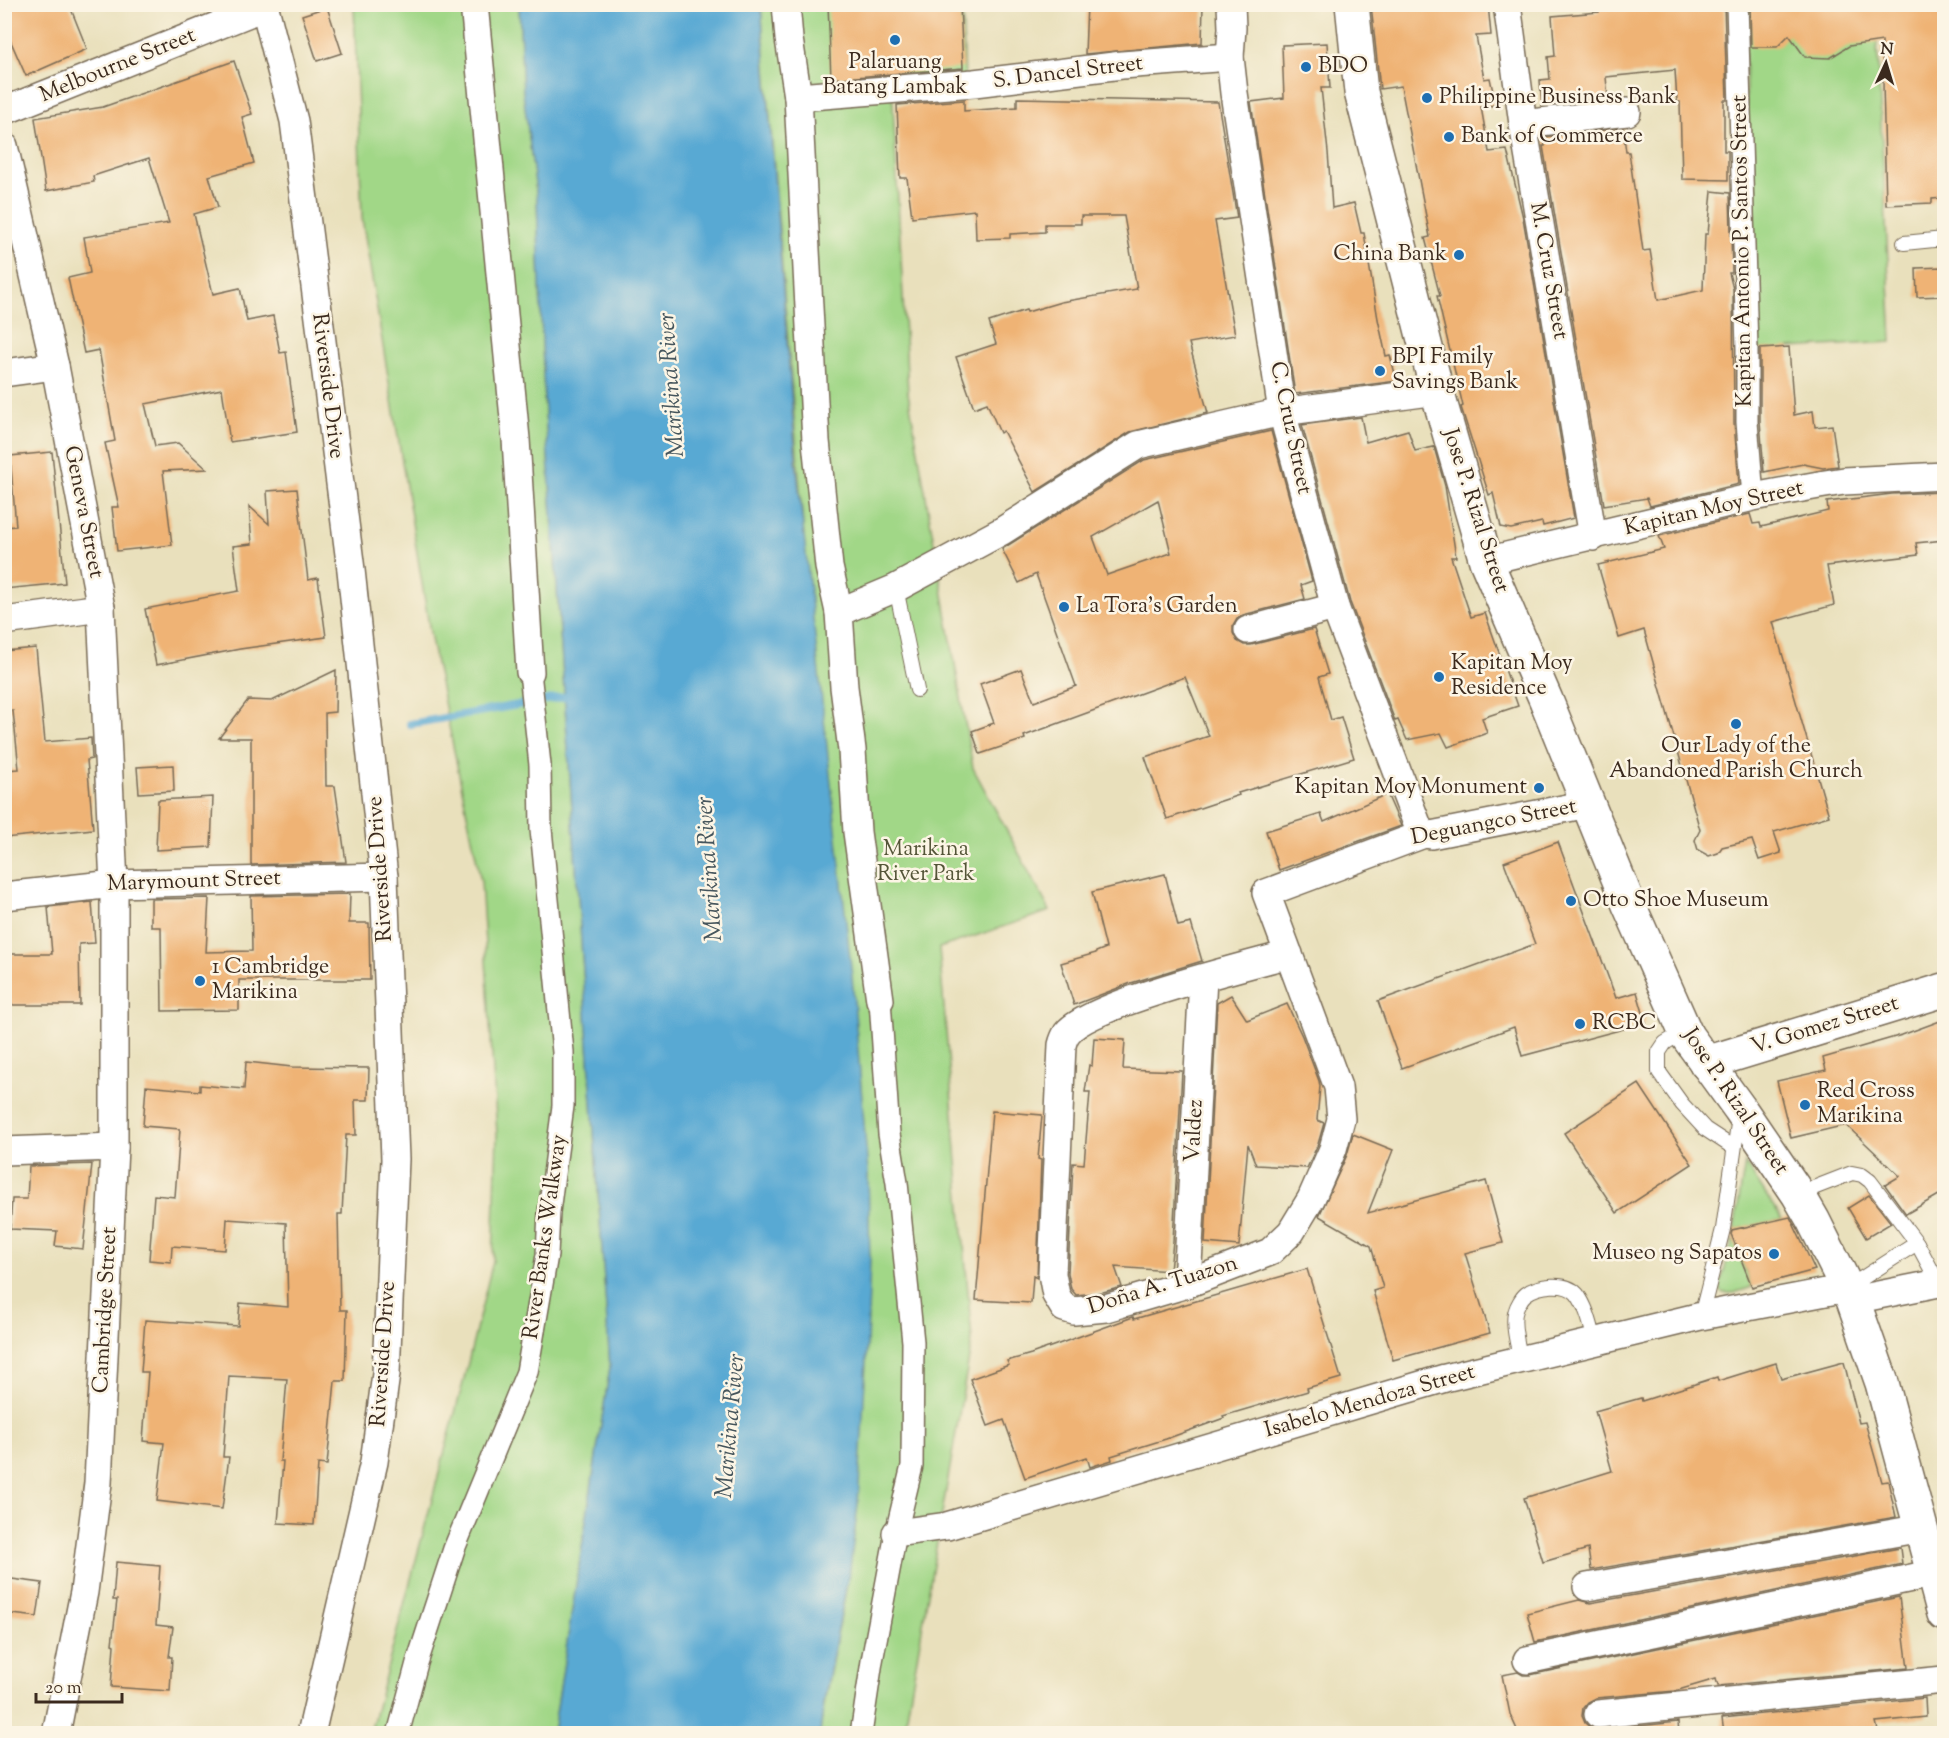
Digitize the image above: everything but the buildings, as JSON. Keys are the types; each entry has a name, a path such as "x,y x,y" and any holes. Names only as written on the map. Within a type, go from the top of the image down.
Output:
{"street":[{"path":"474,4 516,439 530,672"},
{"path":"786,4 798,97 816,441 829,567 839,612 844,687 852,750 856,832 880,1000 889,1134 897,1184 913,1342 912,1466 896,1533 861,1734"},
{"name":"C. Cruz Street","path":"1231,4 1230,57 1282,412 1335,608 1419,829 1424,834"},
{"name":"Jose P. Rizal Street","path":"1352,4 1361,92 1437,391 1486,561 1685,1031 1798,1194 1850,1294 1882,1383 1935,1573 1944,1614"},
{"name":"M. Cruz Street","path":"1507,4 1523,124 1593,537"},
{"name":"Kapitan Antonio P. Santos Street","path":"1737,4 1747,422 1753,497"},
{"name":"Melbourne Street","path":"4,111 264,6"},
{"name":"Riverside Drive","path":"264,6 294,122 349,558 384,876 395,1159 386,1374 374,1462 311,1734"},
{"name":"S. Dancel Street","path":"798,97 974,83 1122,65 1230,57"},
{"path":"1523,124 1627,112"},
{"name":"Geneva Street","path":"4,146 55,366 101,608 114,884"},
{"path":"4,373 55,366"},
{"path":"839,612 896,588 1002,531 1138,444 1282,412 1437,391"},
{"name":"Kapitan Moy Street","path":"1486,561 1753,497 1844,481 1944,476"},
{"path":"4,621 101,608"},
{"path":"1248,630 1335,608"},
{"name":"River Banks Walkway","path":"398,1734 417,1663 454,1549 527,1372 547,1255 549,1212 563,1106 562,1052 541,829 540,765 530,672"},
{"name":"Deguangco Street","path":"1266,893 1424,834 1431,835 1588,804"},
{"name":"Marymount Street","path":"4,896 114,884 384,876"},
{"name":"Cambridge Street","path":"56,1734 84,1592 98,1483 114,1147 114,884"},
{"name":"Doña A. Tuazon","path":"1266,893 1289,954 1338,1087 1341,1119 1333,1149 1311,1199 1291,1232 1270,1252 1187,1284 1106,1308 1086,1311 1064,1308 1059,1302 1052,1274 1062,1045 1068,1032 1106,1009 1289,954"},
{"name":"Valdez","path":"1187,1284 1203,978"},
{"name":"V. Gomez Street","path":"1706,1063 1944,990"},
{"path":"4,1151 114,1147"},
{"name":"Isabelo Mendoza Street","path":"896,1533 947,1526 1445,1378 1595,1341 1701,1316 1942,1283"},
{"path":"1587,1587 1922,1528"},
{"path":"1527,1660 1935,1573"},
{"path":"1598,1714 1944,1680"}],"lane":[{"path":"1904,243 1944,239"},
{"path":"896,588 917,690"},
{"path":"1685,1031 1665,1043 1659,1052 1659,1072 1682,1104 1705,1129 1734,1148"},
{"path":"1701,1316 1723,1228 1740,1109"},
{"path":"1798,1194 1852,1173 1862,1175 1870,1181 1917,1243 1942,1283"},
{"path":"1850,1294 1917,1243"},
{"path":"1521,1360 1516,1338 1515,1311 1525,1294 1547,1286 1564,1285 1576,1293 1595,1341"}],"green space":[{"path":"354,5 519,5 523,92 537,199 544,397 610,1367 553,1733 370,1733 493,1261 497,1134 481,881 432,644 362,218"},
{"name":"Marikina River Park","path":"761,5 962,5 965,80 892,86 908,393 973,768 1050,911 939,948 972,1340 904,1733 820,1733 853,1538 853,991 807,575"},
{"path":"1744,5 1875,5 1892,342 1752,350"},
{"path":"1745,1163 1782,1219 1734,1230"},
{"path":"1733,1239 1752,1287 1734,1293 1723,1293 1720,1289 1721,1282"}],"water":[{"name":"Marikina River","path":"519,5 761,5 797,471 852,976 868,1172 870,1260 858,1505 850,1568 820,1733 553,1733 610,1367 544,397 537,199 523,92"}],"waterway":[{"path":"410,724 573,697"}],"place":[{"name":"Palaruang Batang Lambak","path":"895,40"},
{"name":"BDO","path":"1306,67"},
{"name":"Philippine Business Bank","path":"1427,98"},
{"name":"Bank of Commerce","path":"1449,137"},
{"name":"China Bank","path":"1459,255"},
{"name":"BPI Family Savings Bank","path":"1380,371"},
{"name":"La Tora's Garden","path":"1064,607"},
{"name":"Kapitan Moy Residence","path":"1439,677"},
{"name":"Our Lady of the Abandoned Parish Church","path":"1736,724"},
{"name":"Kapitan Moy Monument","path":"1539,788"},
{"name":"Otto Shoe Museum","path":"1571,901"},
{"name":"1 Cambridge Marikina","path":"200,981"},
{"name":"RCBC","path":"1580,1024"},
{"name":"Red Cross Marikina","path":"1805,1105"},
{"name":"Museo ng Sapatos","path":"1774,1254"}]}
